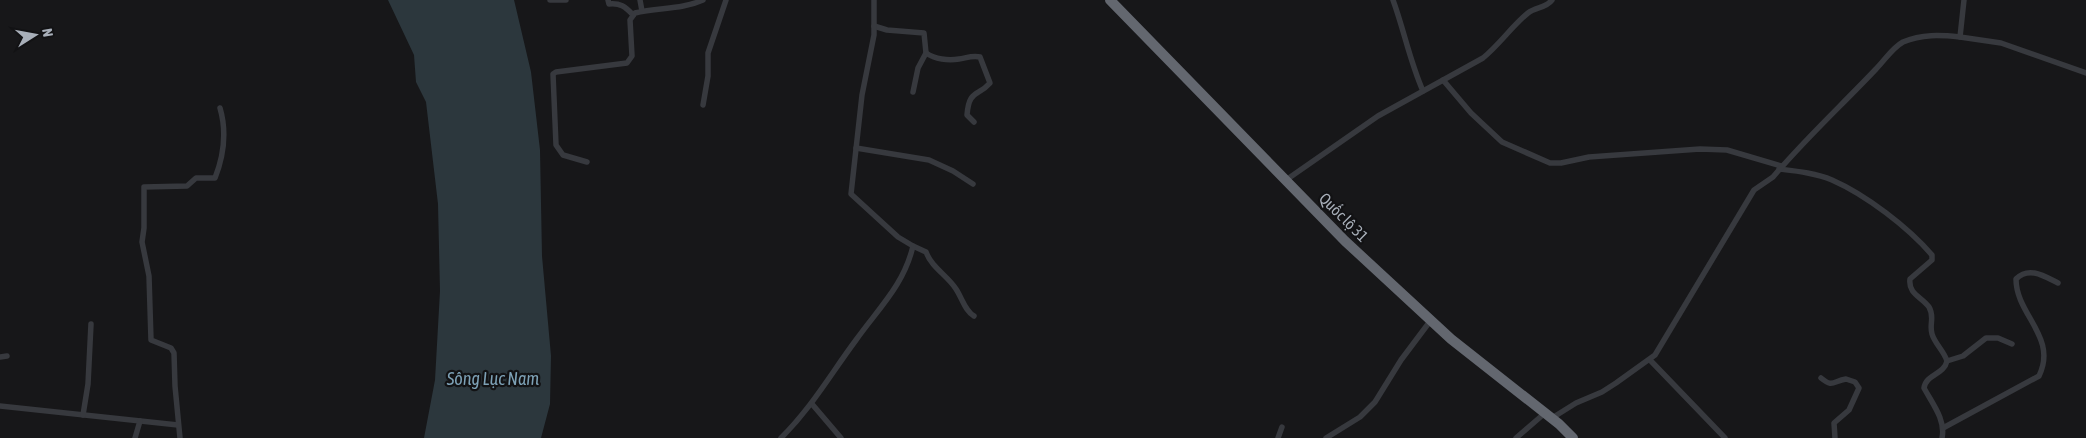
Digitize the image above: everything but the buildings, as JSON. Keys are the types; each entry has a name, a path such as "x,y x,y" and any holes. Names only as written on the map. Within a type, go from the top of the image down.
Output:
{"highway":[{"name":"Quốc lộ 31","path":"1110,0 1345,241 1451,339 1548,415 1573,438"}],"street":[{"path":"550,0 566,0"},
{"path":"608,0 609,4 619,4 633,15"},
{"path":"640,0 642,11"},
{"path":"587,162 563,155 556,145 553,74 619,65 630,61 632,48 630,20 633,15 642,11 703,0"},
{"path":"703,105 708,76 708,53 726,0"},
{"path":"874,0 874,26 862,95 851,194 898,237 926,252 929,261 953,285 969,312 974,316"},
{"path":"1393,0 1410,58 1423,91"},
{"path":"1286,180 1371,121 1483,58 1529,13 1549,4 1552,0"},
{"path":"1960,36 1964,0"},
{"path":"874,26 887,30 924,33 926,53 918,68 913,92"},
{"path":"1516,438 1548,415 1602,392 1655,355 1754,190 1780,168 1894,49 1902,43 1921,36 1960,36 2010,45 2086,73"},
{"path":"926,53 935,58 980,57 990,83 976,92 970,100 966,115 974,122"},
{"path":"1443,80 1471,113 1502,142 1550,163 1561,163 1589,157 1700,149 1727,150 1780,168 1831,180 1858,195 1885,214 1932,255 1932,260 1910,279 1910,284 1916,296 1930,309 1933,321 1931,327 1932,335 1947,361"},
{"path":"180,438 174,351 170,347 151,340 150,276 142,240 144,228 144,187 187,186 196,178 215,178 222,158 224,141 220,108"},
{"path":"856,148 929,160 953,171 973,184"},
{"path":"781,438 812,404 859,335 895,290 907,266 913,246"},
{"path":"1943,428 2039,376 2042,367 2043,344 2041,336 2021,300 2016,287 2016,279 2021,275 2038,273 2058,282"},
{"path":"1326,438 1360,417 1374,402 1401,360 1431,320"},
{"path":"82,415 88,384 91,324"},
{"path":"1947,361 1963,356 1986,338 1998,338 2012,344"},
{"path":"0,357 7,356"},
{"path":"1650,360 1725,438"},
{"path":"1942,438 1943,428 1936,409 1924,388 1928,379 1944,369 1947,361"},
{"path":"1821,378 1833,384 1846,379 1855,382 1859,388 1849,410 1834,423 1835,438"},
{"path":"812,404 840,438"},
{"path":"0,406 178,425"},
{"path":"135,438 140,421"},
{"path":"1278,438 1282,427"}],"water":[{"name":"Sông Lục Nam","path":"388,0 514,0 531,72 540,150 542,256 551,356 550,404 541,438 424,438 435,380 440,291 438,204 426,102 416,82 414,55"}]}
